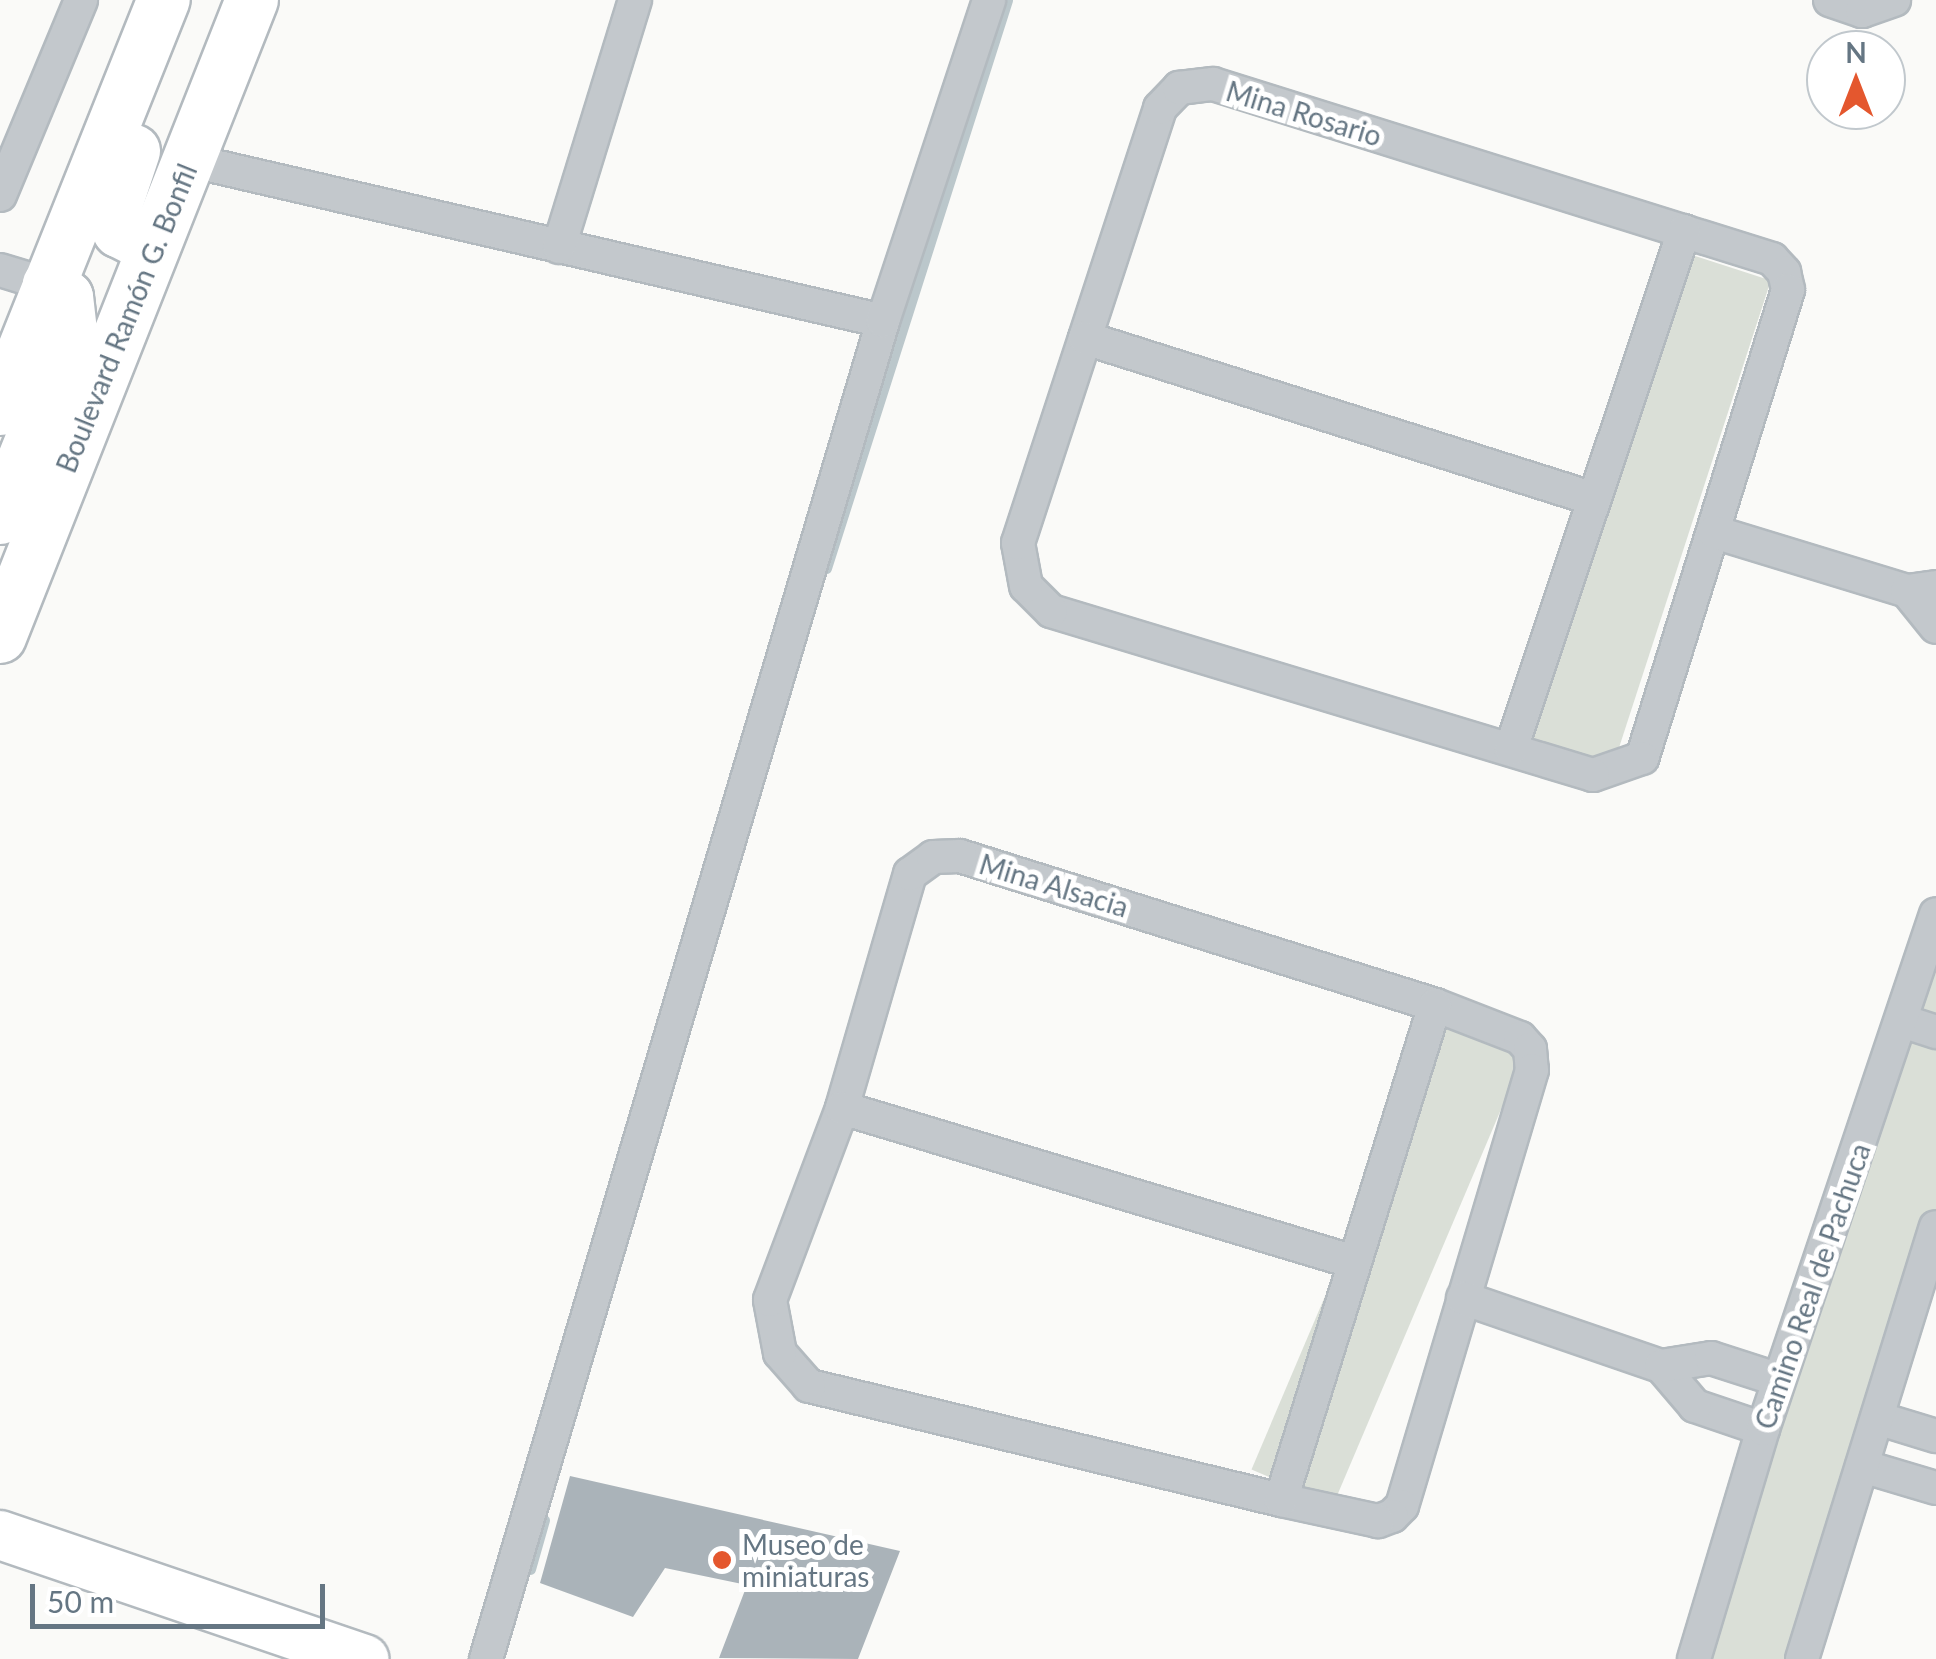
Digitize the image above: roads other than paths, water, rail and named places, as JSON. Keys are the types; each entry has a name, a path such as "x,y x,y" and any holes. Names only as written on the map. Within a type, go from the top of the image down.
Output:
{"main road":[{"path":"0,409 24,278 164,0"},
{"path":"153,248 119,232 114,211 194,0"},
{"name":"Boulevard Ramón G. Bonfil","path":"0,637 252,0"},
{"path":"0,518 72,340 67,297 24,278"}],"street":[{"path":"0,195 81,0"},
{"path":"558,247 635,0"},
{"path":"486,1659 884,321 989,0"},
{"path":"1830,0 1862,11 1894,0"},
{"name":"Mina Rosario","path":"1212,84 1684,231 1772,259 1788,290 1642,758 1593,774 1051,611 1026,586 1018,543 1160,108 1179,88 1212,84"},
{"path":"188,160 884,321"},
{"path":"1511,749 1591,498 1684,231"},
{"path":"1084,338 1591,498"},
{"path":"1714,532 1921,589 1936,627"},
{"name":"Mina Alsacia","path":"933,856 960,856 1434,1005 1520,1038 1530,1049 1532,1070 1402,1506 1378,1521 809,1386 780,1353 770,1300 842,1108 910,874 933,856"},
{"name":"Camino Real de Pachuca","path":"1704,1656 1763,1429 1936,914"},
{"path":"1281,1500 1351,1261 1434,1005"},
{"path":"1902,1021 1936,1032"},
{"path":"842,1108 1351,1261"},
{"path":"1802,1659 1936,1227"},
{"path":"1463,1298 1661,1366 1711,1358 1779,1380"},
{"path":"1661,1366 1696,1406 1763,1429"},
{"path":"1877,1418 1936,1436"},
{"path":"1862,1466 1936,1488"},
{"path":"0,1535 364,1659"},
{"path":"216,1609 310,1659"}],"waterway":[{"path":"826,568 1007,0"},
{"path":"530,1569 544,1520"}],"place":[{"name":"Museo de miniaturas","path":"722,1560"}]}
